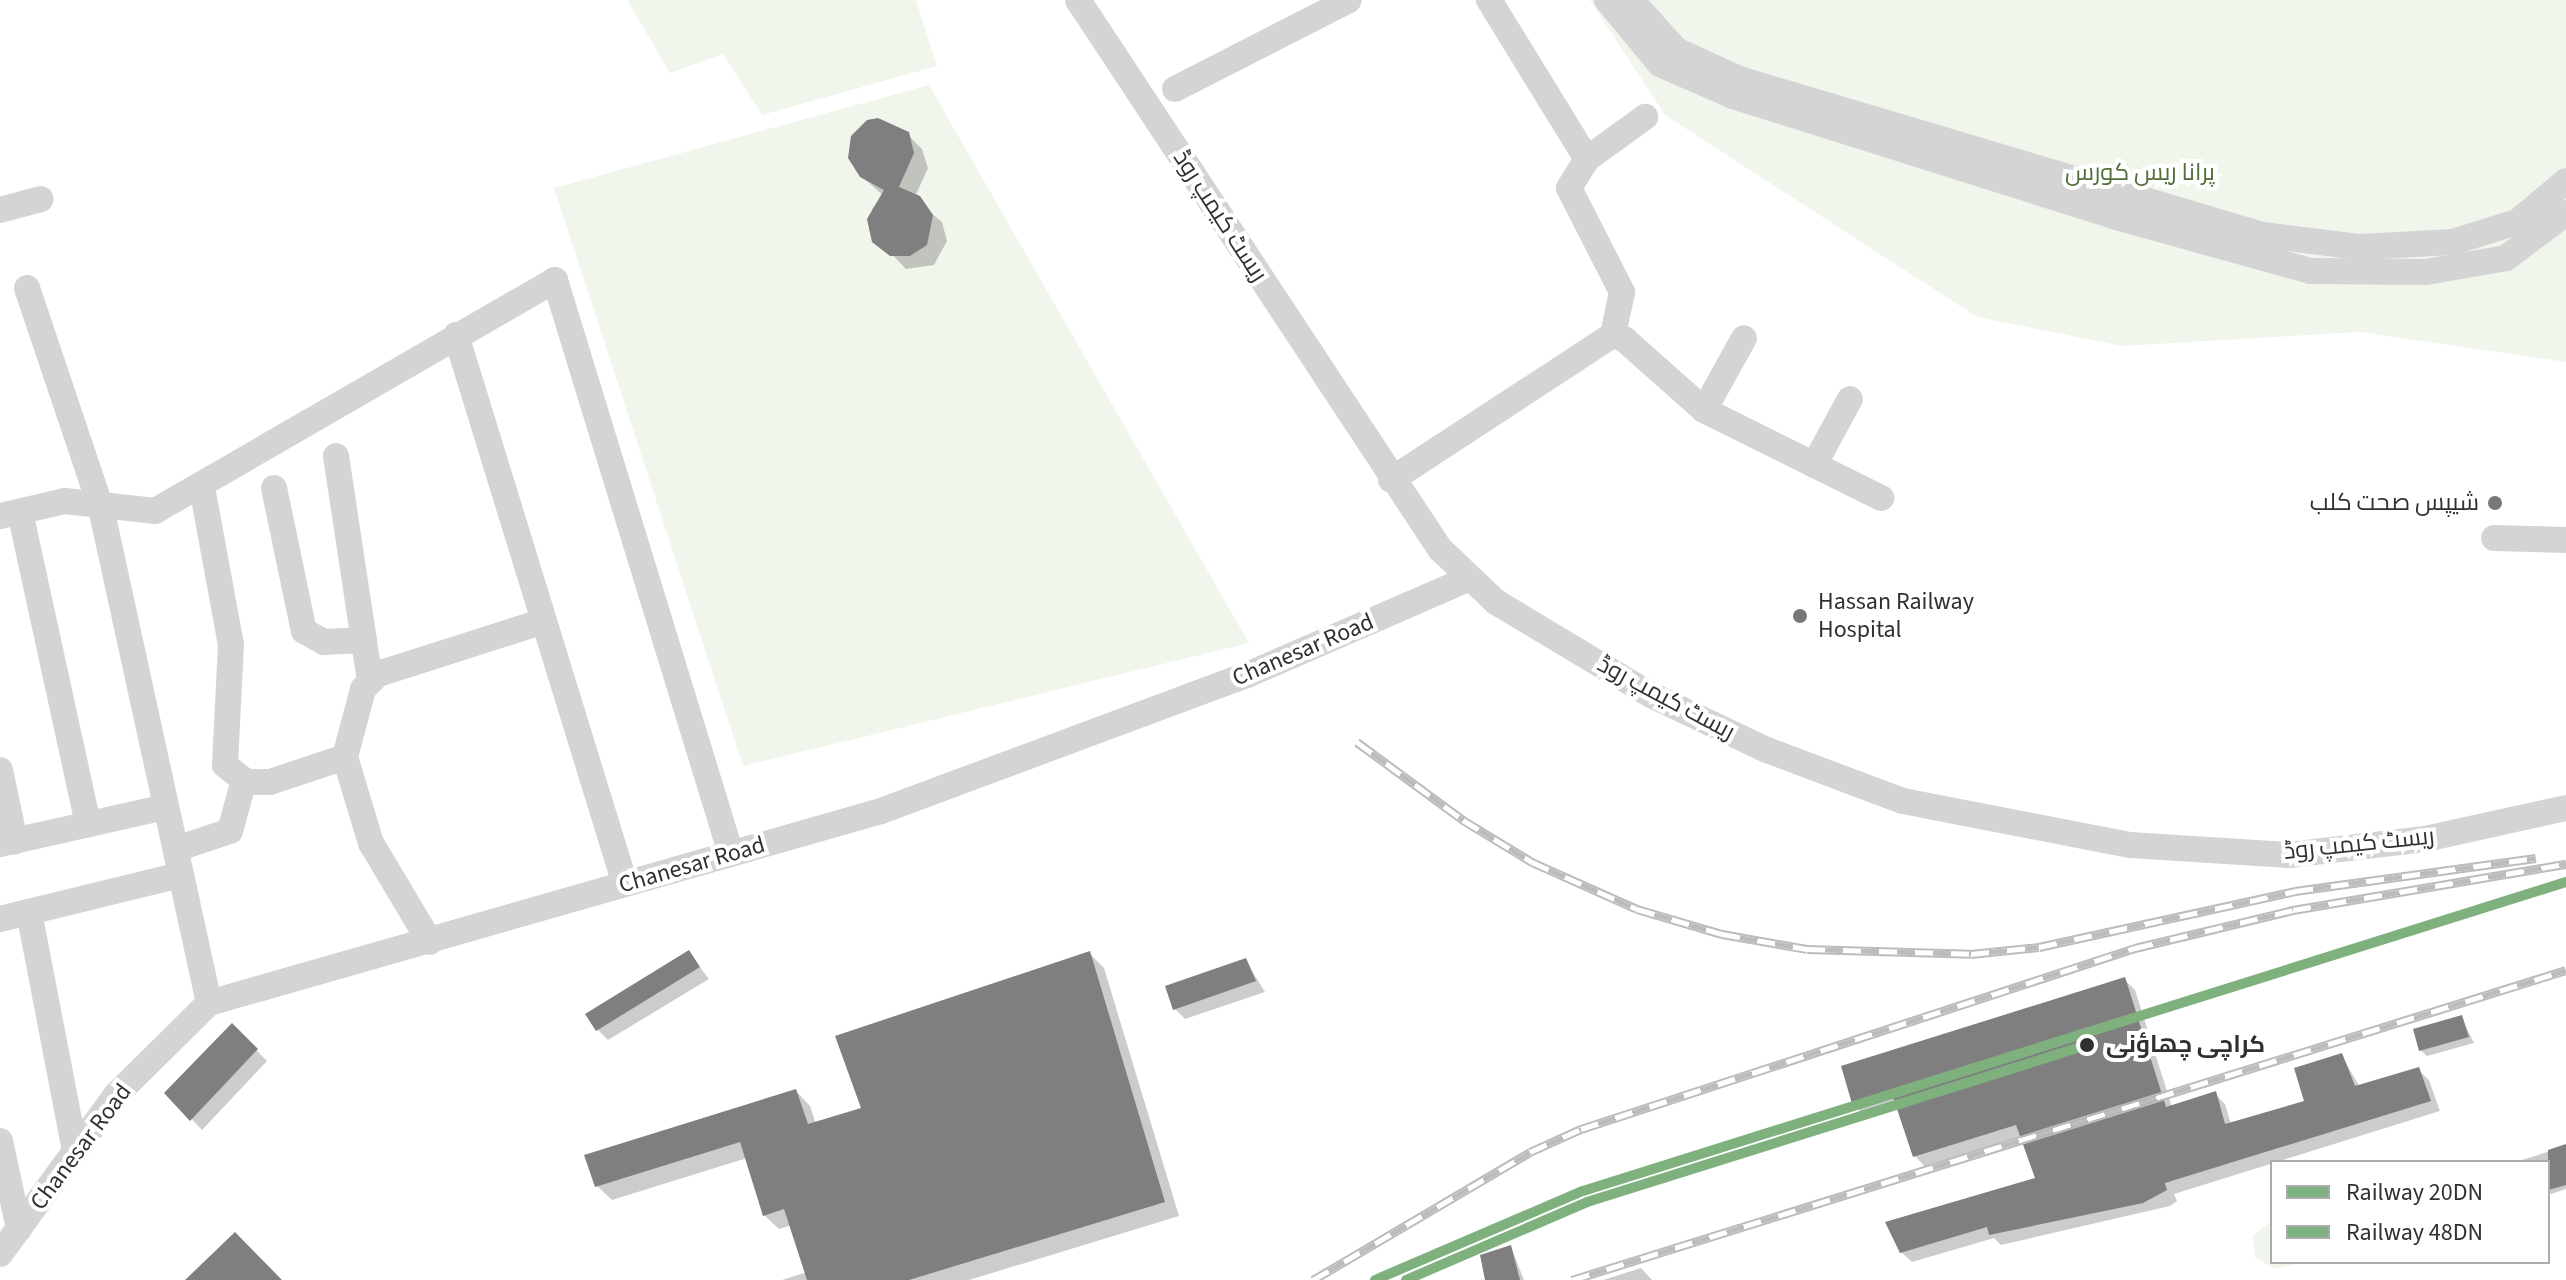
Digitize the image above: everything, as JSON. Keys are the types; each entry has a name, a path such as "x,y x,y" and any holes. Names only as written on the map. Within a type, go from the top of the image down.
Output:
{"street":[{"name":"ریسٹ کیمپ روڈ","path":"1078,0 1391,480 1440,549 1496,602 1651,695 1767,750 1903,801 2130,845 2289,855 2425,839 2566,808"},
{"path":"1175,89 1312,9 1349,0"},
{"path":"1489,0 1587,159"},
{"path":"1607,0 1660,64 1733,96 2116,217 2311,271 2426,272 2506,258 2566,213"},
{"path":"1631,0 1676,50 1739,79 2263,235 2360,247 2453,242 2517,222 2566,181"},
{"path":"1391,480 1613,335 1622,292 1569,188 1587,159 1645,117"},
{"path":"0,210 41,199"},
{"path":"88,825 10,514 65,501 101,508 155,511 202,487 456,335 555,280 731,854"},
{"path":"27,288 101,508 209,1003"},
{"path":"456,335 625,884"},
{"path":"1613,335 1624,339 1704,410 1881,498"},
{"path":"1704,410 1744,338"},
{"path":"1814,465 1850,399"},
{"path":"336,456 370,680 345,757 371,843 430,942"},
{"path":"202,487 231,645 225,765 244,780 270,782 345,757"},
{"path":"274,488 304,631 324,642 364,640"},
{"path":"2494,538 2566,540"},
{"name":"Chanesar Road","path":"0,1254 116,1095 209,1003 364,955 430,942 881,811 1247,675 1470,578"},
{"path":"370,680 544,621"},
{"path":"0,770 8,842 166,807"},
{"path":"176,849 230,831 244,780"},
{"path":"0,919 181,875"},
{"path":"29,912 75,1151"},
{"path":"0,1141 19,1229"}],"green space":[{"path":"627,0 916,0 937,66 762,115 723,54 670,73"},
{"name":"پرانا ریس کورس","path":"1590,0 2566,0 2566,362 2360,332 2122,346 1977,317 1665,115"},
{"path":"929,85 1249,643 743,766 554,188"},
{"path":"2270,1222 2270,1264 2295,1264 2274,1269 2255,1257 2253,1235"}],"building":[{"path":"878,118 909,132 914,153 899,187 920,196 933,215 927,245 910,256 890,256 872,242 867,219 884,190 860,177 848,158 851,136 867,120"},
{"path":"689,950 700,967 596,1031 585,1014"},
{"path":"1090,951 1165,1202 909,1280 807,1280 784,1209 763,1216 740,1142 595,1187 584,1155 796,1089 808,1124 861,1108 835,1036"},
{"path":"1246,958 1256,981 1173,1010 1165,986"},
{"path":"2125,977 2166,1107 2216,1091 2225,1124 2304,1101 2294,1068 2342,1053 2355,1086 2419,1067 2431,1101 2165,1183 2167,1190 2143,1203 1989,1235 1987,1227 1900,1253 1885,1222 2035,1178 2016,1125 1913,1157 1892,1094 1853,1107 1841,1066"},
{"path":"2462,1015 2469,1037 2419,1051 2413,1029"},
{"path":"232,1023 258,1049 190,1121 164,1093"},
{"path":"2566,1144 2566,1185 2550,1189 2550,1160 2548,1150"},
{"path":"235,1232 282,1280 185,1280"},
{"path":"1511,1245 1520,1280 1485,1280 1480,1255"}],"railway":[{"path":"1357,742 1463,820 1532,862 1637,909 1722,934 1807,949 1971,954 2039,947 2295,891 2536,858"},
{"path":"1313,1280 1530,1152 1581,1129 2135,948 2293,910 2566,864"},
{"path":"1572,1280 2566,970"}],"rail line":[{"name":"20DN","path":"1375,1280 1583,1191 2566,882"},
{"name":"48DN","path":"1406,1280 1587,1202 2087,1045"}],"place":[{"name":"شیپس صحت کلب","path":"2495,503"},
{"name":"Hassan Railway Hospital","path":"1800,616"},
{"name":"کراچی چھاؤنی","path":"2087,1045"}]}
